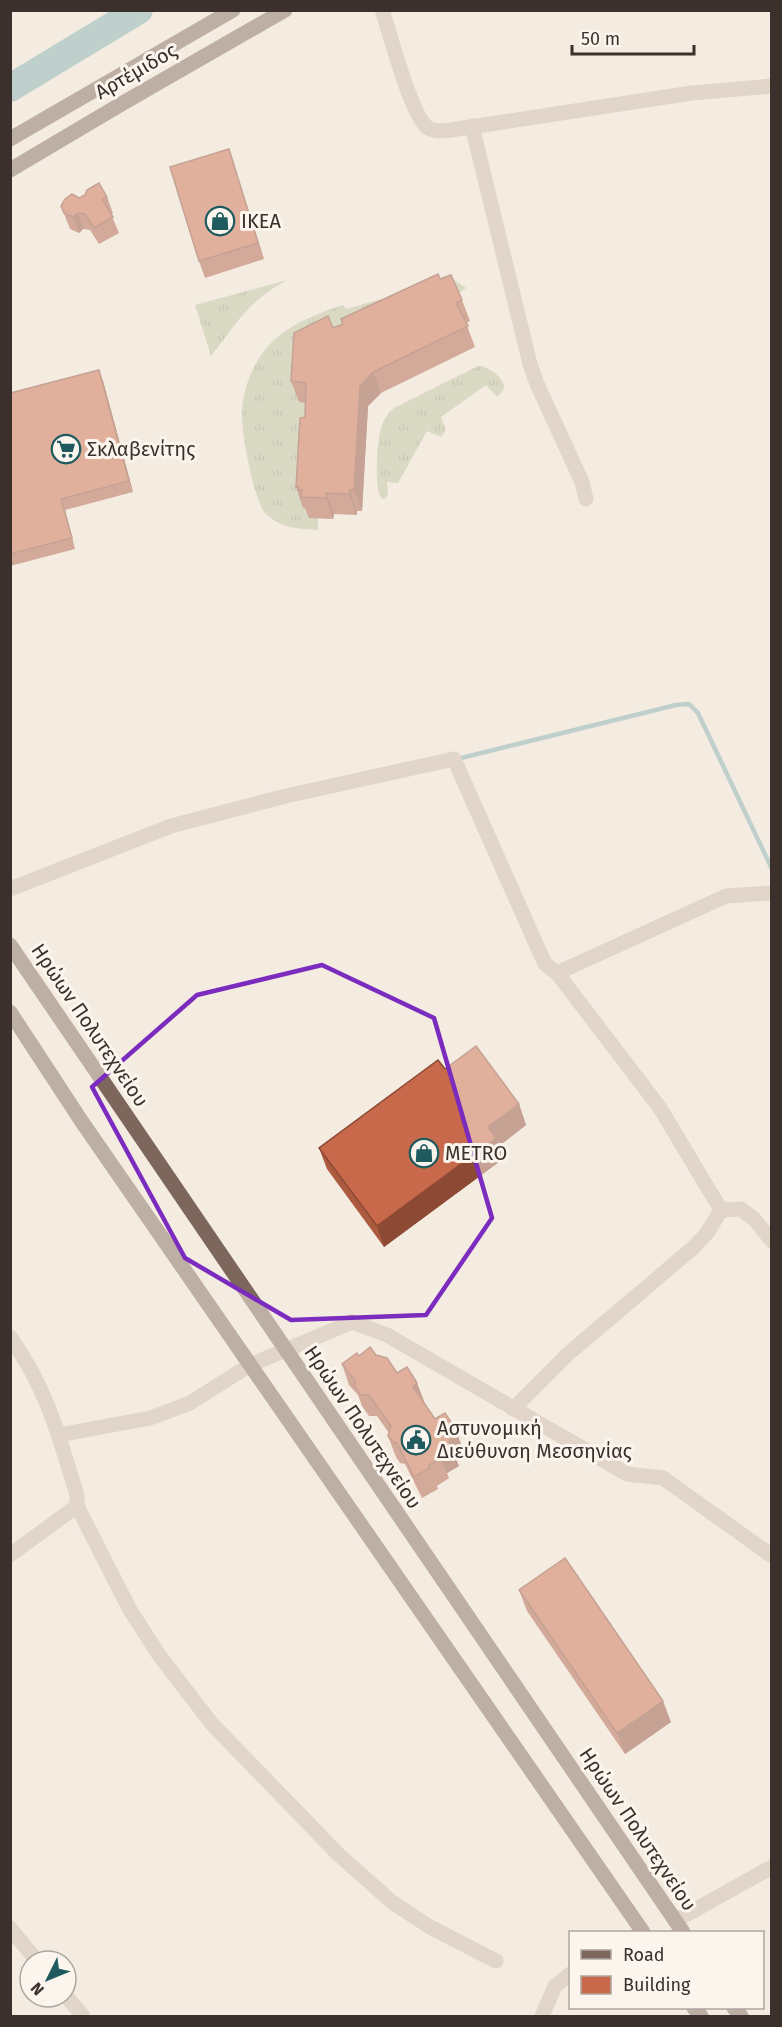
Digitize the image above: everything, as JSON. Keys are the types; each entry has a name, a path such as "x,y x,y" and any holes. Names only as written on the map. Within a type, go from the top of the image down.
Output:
{"main road":[{"name":"Αρτέμιδος","path":"10,140 233,10"},
{"name":"Αρτέμιδος","path":"10,170 285,10"},
{"name":"Ηρώων Πολυτεχνείου","path":"10,945 679,1927"},
{"path":"10,1012 82,1122 642,1931"}],"street":[{"path":"382,10 415,110 421,121 429,128 437,130 692,93 771,86"},
{"path":"472,126 530,364 582,482 586,499"},
{"path":"10,889 171,826 286,796 454,759 545,964 557,973 660,1108 721,1210"},
{"path":"557,973 726,896 771,893"},
{"path":"721,1210 741,1209 754,1219 771,1241"},
{"path":"513,1408 568,1354 694,1247 707,1233 721,1210"},
{"path":"59,1435 160,1415 190,1403 250,1365 352,1322 387,1335 627,1474 663,1478 770,1551"},
{"path":"10,1337 38,1381 50,1408 77,1495 77,1506 130,1610 159,1655 212,1724 339,1855 392,1902 430,1927 496,1961"},
{"path":"10,1555 77,1506"},
{"path":"679,1927 771,1867"},
{"path":"10,1928 27,1949"},
{"path":"542,2016 555,1986 569,1975"}],"highlighted area":[{"path":"322,965 434,1018 492,1218 426,1315 291,1320 185,1258 92,1087 197,995"}],"green space":[{"path":"453,279 466,288 314,404 303,507 310,511 309,518 318,518 318,530 291,527 272,519 262,508 257,497 249,465 242,418 246,387 252,370 263,353 282,334 304,320 343,305 346,309"},
{"path":"287,280 252,305 211,356 195,305"},
{"path":"478,366 486,368 499,377 504,384 503,391 497,397 486,385 441,417 446,430 441,437 427,431 398,483 387,482 388,495 384,499 381,498 377,484 377,453 381,428 386,417 394,408"}],"building":[{"name":"IKEA","path":"229,149 258,243 199,261 170,167"},
{"path":"99,183 107,197 102,199 113,217 94,228 85,214 78,213 73,217 64,213 61,206 65,199 72,194 79,198"},
{"path":"438,274 440,279 451,275 462,300 456,303 468,326 373,372 360,386 354,490 350,490 349,494 326,493 326,498 301,497 302,490 296,487 300,418 305,417 306,383 291,381 294,333 328,316 333,328 343,324 341,319"},
{"name":"Σκλαβενίτης","path":"99,370 129,481 61,499 72,538 10,554 10,393"},
{"name":"METRO","path":"476,1046 519,1104 488,1127 496,1138 377,1226 319,1148 438,1060 445,1069"},
{"path":"370,1347 376,1355 387,1358 397,1373 407,1367 417,1383 413,1387 435,1419 445,1413 455,1428 451,1430 454,1435 449,1442 451,1445 439,1453 442,1457 429,1465 430,1468 414,1477 397,1443 388,1436 391,1426 369,1395 361,1395 354,1385 356,1382 342,1364 357,1353 359,1356"},
{"path":"565,1558 663,1701 617,1733 519,1590"}],"waterway":[{"path":"10,88 139,10"},
{"path":"457,759 676,705 689,704 698,713 772,869"}],"place":[{"name":"IKEA","path":"220,221"},
{"name":"Σκλαβενίτης","path":"66,449"},
{"name":"METRO","path":"424,1153"},
{"name":"Αστυνομική Διεύθυνση Μεσσηνίας","path":"416,1440"}]}
